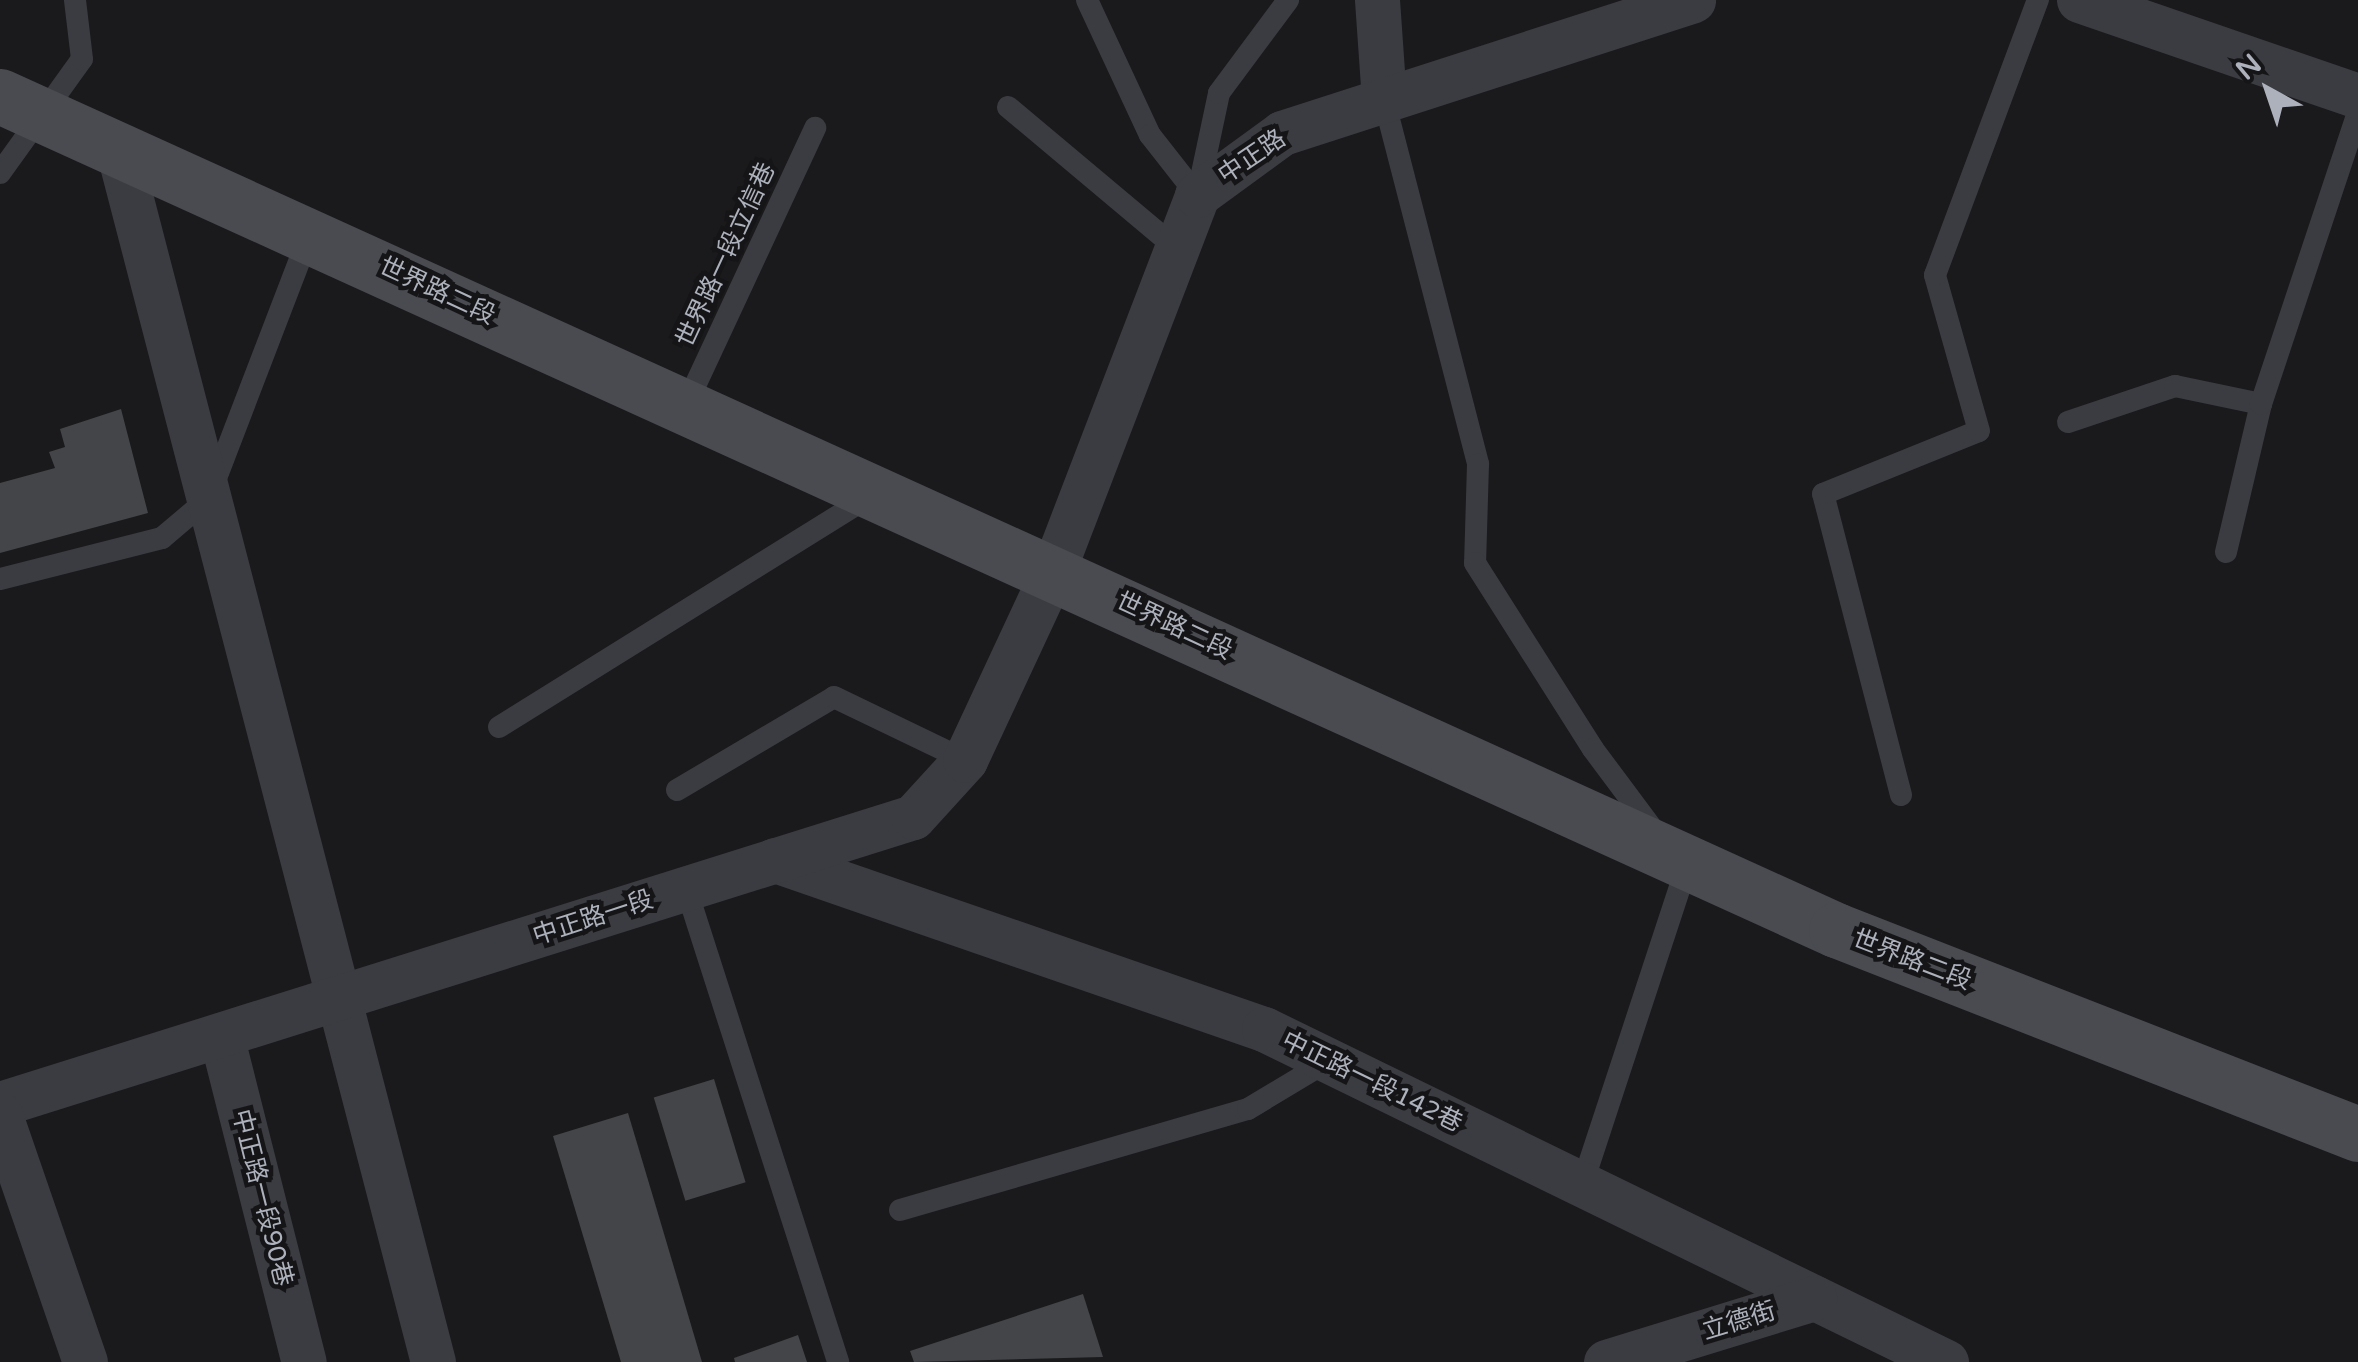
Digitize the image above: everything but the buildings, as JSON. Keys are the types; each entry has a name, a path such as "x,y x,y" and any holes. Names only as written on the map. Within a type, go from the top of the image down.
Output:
{"main road":[{"name":"世界路二段","path":"20,104 119,154 310,233 1836,930 2358,1134"}],"street":[{"path":"1377,0 1384,100"},
{"name":"中正路","path":"1053,571 1197,195 1282,133 1693,0"},
{"path":"2079,0 2358,96"},
{"path":"119,154 432,1362"},
{"name":"中正路一段","path":"0,1104 913,817 964,760 1053,571"},
{"name":"中正路一段142巷","path":"776,860 1264,1029 1946,1362"},
{"name":"中正路一段90巷","path":"221,1035 304,1362"},
{"path":"0,1115 85,1362"},
{"name":"立德街","path":"1606,1362 1814,1298"}],"lane":[{"path":"0,173 20,104 82,59 75,0"},
{"path":"1088,0 1150,135 1197,195"},
{"path":"1197,195 1219,93 1288,0"},
{"path":"1902,795 1823,494 1979,431 1935,275 2038,0"},
{"path":"1384,100 1478,464 1476,563 1593,749 1680,858 1582,1184"},
{"path":"1008,108 1176,248"},
{"path":"2226,552 2261,404 2358,112"},
{"name":"世界路一段立信巷","path":"686,405 815,128"},
{"path":"0,579 162,538 208,500 310,233"},
{"path":"2068,422 2176,386 2261,404"},
{"path":"499,727 877,492"},
{"path":"677,790 834,697 964,760"},
{"path":"686,888 838,1362"},
{"path":"900,1210 1248,1109 1328,1060"}]}
